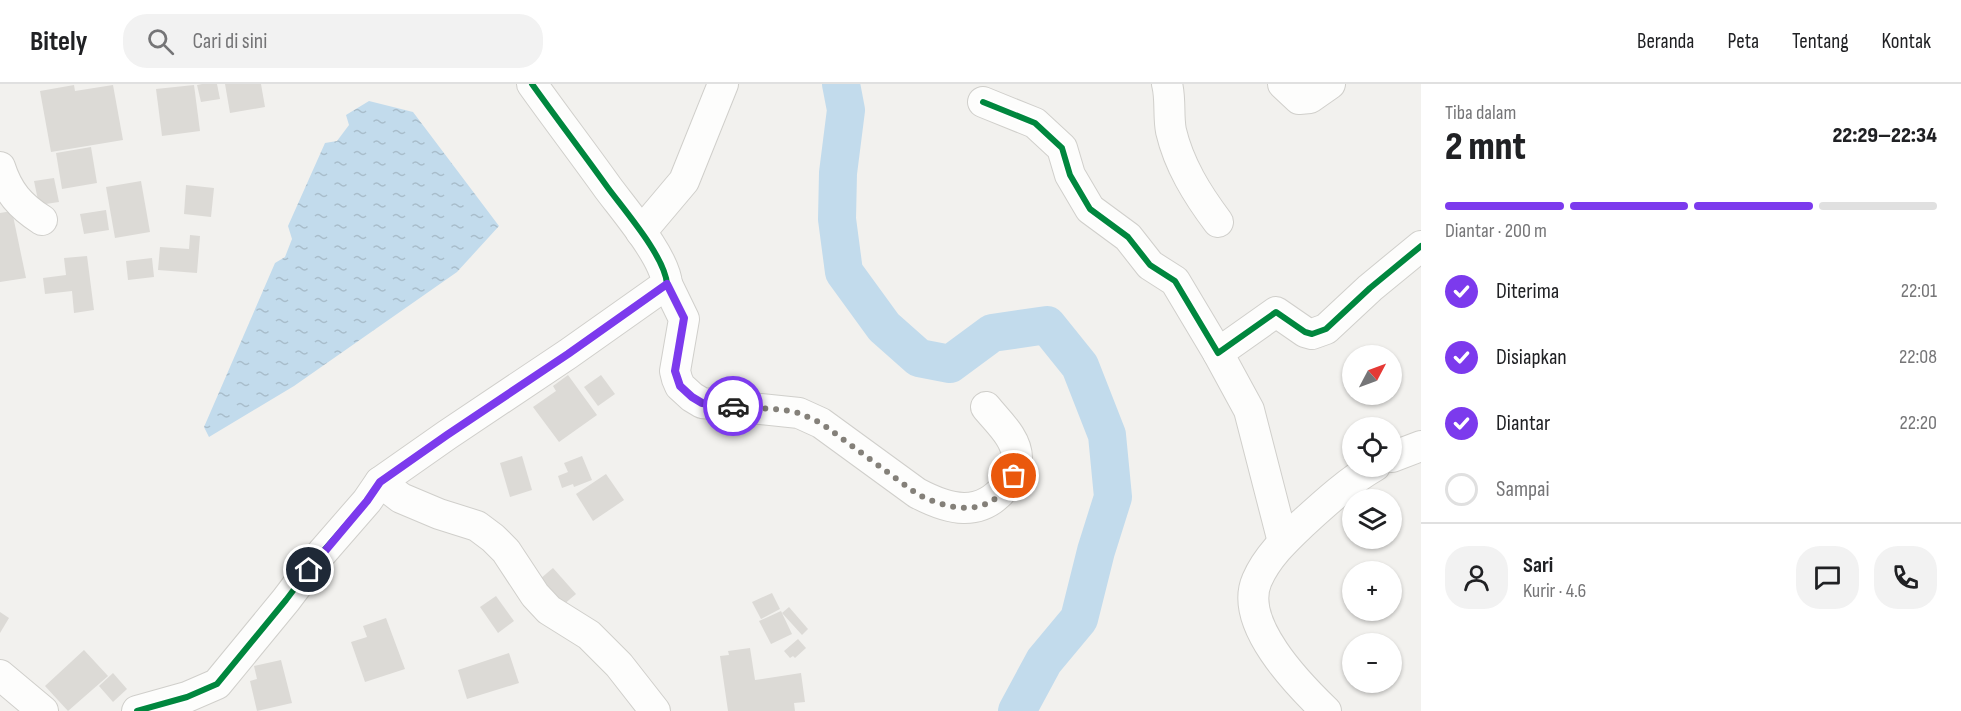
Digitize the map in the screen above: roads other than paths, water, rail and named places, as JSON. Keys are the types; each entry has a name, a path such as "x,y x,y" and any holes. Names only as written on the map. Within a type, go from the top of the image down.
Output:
{"street":[{"path":"532,84 641,232 662,266 667,284 684,318 675,371 680,386 692,397 702,403 785,410 806,416 821,423 917,494 934,502 958,508 981,507 997,497 1014,476 1017,457 1012,439 986,407"},
{"path":"641,232 684,180 723,84"},
{"path":"1167,84 1170,128 1184,170 1204,204 1218,222"},
{"path":"1283,84 1299,99 1310,98 1330,84"},
{"path":"982,102 1035,123 1062,148 1070,175 1090,209 1128,237 1150,265 1175,281 1249,410 1283,542"},
{"path":"0,167 12,194 20,204 42,220"},
{"path":"1218,353 1276,312 1305,332 1312,334 1326,329 1378,281 1421,246"},
{"path":"137,711 187,697 220,698 320,555 367,501 380,482 667,284"},
{"path":"1402,453 1421,446"},
{"path":"1326,711 1306,691 1272,647 1255,617 1253,602 1256,582 1271,556 1283,542 1361,477"},
{"path":"380,482 401,498 439,514 477,526 493,537 506,551 535,595 549,610 590,635 619,665 655,711"},
{"path":"0,675 43,711"}],"water":[{"path":"369,101 413,112 499,226 457,272 294,386 209,437 204,427 275,263 285,257 292,239 288,226 325,143 337,141 349,125 346,115"}],"waterway":[{"path":"841,84 846,110 838,173 837,219 844,272 884,327 919,358 950,364 992,333 1047,325 1080,366 1107,435 1113,497 1096,551 1079,619 1044,661 1017,711"}]}
